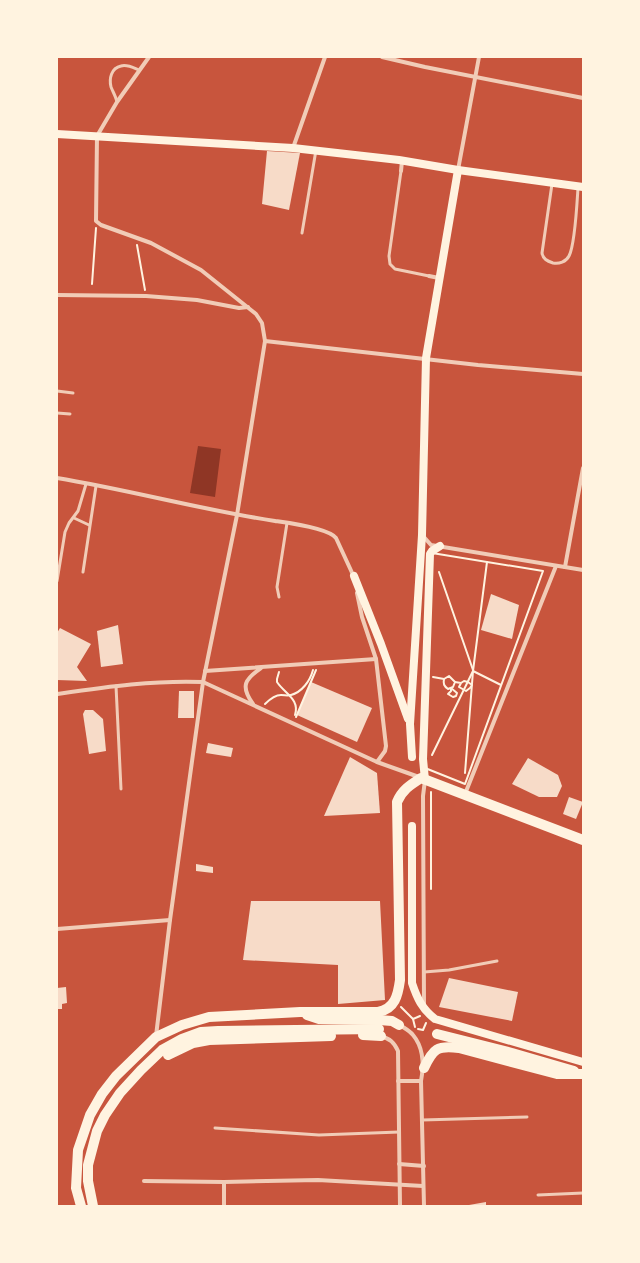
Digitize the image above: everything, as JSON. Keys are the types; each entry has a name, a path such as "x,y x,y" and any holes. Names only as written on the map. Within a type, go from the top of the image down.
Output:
{"highway":[{"path":"80,1206 76,1188 78,1150 90,1115 102,1094 116,1076 156,1037 182,1025 209,1017 300,1012 378,1012 384,1011 395,1001 400,980 397,802 403,790 423,779 466,794 583,840"},
{"path":"300,1012 319,1019 379,1020 392,1021 399,1025"},
{"path":"94,1206 88,1181 88,1166 97,1131 105,1115 120,1093 164,1057 193,1042 209,1040 357,1035 380,1032"},
{"path":"437,1034 512,1053 583,1074"},
{"path":"424,1068 430,1054 439,1048 446,1046 459,1048 557,1074 583,1074"}],"main road":[{"path":"57,134 316,150 581,186"},
{"path":"412,757 410,724 422,535 429,359 439,278 458,170"},
{"path":"423,779 430,554 440,546"},
{"path":"354,576 410,724"},
{"path":"412,826 412,983 424,1014 435,1019 583,1062"}],"street":[{"path":"149,57 139,70 97,136 96,221 101,225 151,243 201,270 256,314 262,323 265,341 238,515 203,682 170,920 156,1037"},
{"path":"293,148 325,57"},
{"path":"382,57 425,68 583,98"},
{"path":"458,170 479,57"},
{"path":"401,171 402,161"},
{"path":"429,276 439,278"},
{"path":"57,295 146,296 197,300 239,308 249,307"},
{"path":"265,341 478,365 583,374"},
{"path":"565,567 583,468"},
{"path":"57,478 238,515 287,523 326,531 333,534 354,576 362,617 376,659 386,746 377,762"},
{"path":"422,535 431,545"},
{"path":"421,552 431,545 440,546 583,570"},
{"path":"466,794 556,566"},
{"path":"205,671 376,659"},
{"path":"253,704 248,698 246,681 261,668"},
{"path":"57,694 116,686 179,681 203,682 377,762 423,779 424,1014"},
{"path":"57,929 170,920"},
{"path":"399,1025 413,1035 421,1050 424,1068 421,1081 424,1206"},
{"path":"380,1032 394,1044 398,1051 400,1206"},
{"path":"398,1081 421,1081"},
{"path":"399,1164 424,1166"},
{"path":"144,1180 224,1182 318,1180 423,1186"},
{"path":"224,1182 224,1206"}],"lane":[{"path":"118,102 110,82 113,71 122,66 139,70"},
{"path":"302,234 316,150"},
{"path":"401,171 388,256 390,264 395,269 429,276"},
{"path":"553,182 542,253 546,260 556,263 562,263 566,260 572,250 581,186"},
{"path":"57,391 73,393"},
{"path":"57,413 70,414"},
{"path":"57,581 65,532 69,523 78,511 86,484"},
{"path":"83,572 96,486"},
{"path":"74,518 90,525"},
{"path":"279,597 277,587 287,523"},
{"path":"116,686 121,789"},
{"path":"424,972 449,970 497,961"},
{"path":"422,1120 527,1117"},
{"path":"215,1128 319,1135 399,1132"},
{"path":"538,1195 583,1193"}],"path":[{"path":"92,284 96,221"},
{"path":"136,238 146,296"},
{"path":"426,768 432,553 440,546"},
{"path":"432,553 435,560"},
{"path":"432,553 543,571 465,784"},
{"path":"466,794 465,784 473,671 487,562"},
{"path":"426,768 473,671 438,568"},
{"path":"263,709 266,702 270,699 280,695 290,695 299,691 310,680 313,664 318,665 295,720 297,710 296,705 290,695 280,686 277,679 278,673 283,666"},
{"path":"473,671 501,685 507,692"},
{"path":"455,682 451,688 451,691 448,694 453,697 457,694 451,688 448,689 445,686 444,679 449,676 455,682 461,683 464,681 472,685"},
{"path":"461,683 459,687 466,691 472,685"},
{"path":"426,768 465,784"},
{"path":"431,894 432,788"},
{"path":"395,1001 413,1019 416,1029 421,1031 423,1030 426,1025 426,1020"},
{"path":"413,1019 424,1014"}],"shaded area":[{"path":"198,446 221,449 215,497 190,493"}],"building":[{"path":"267,151 300,153 289,210 262,204"},
{"path":"491,594 519,605 512,639 481,630"},
{"path":"118,625 123,664 101,667 97,631"},
{"path":"60,628 91,644 77,667 87,681 57,680 57,633"},
{"path":"311,682 372,708 357,742 297,715"},
{"path":"179,691 194,691 194,718 178,718"},
{"path":"85,710 93,710 103,719 106,751 89,754 83,714"},
{"path":"208,743 233,748 231,757 206,753"},
{"path":"350,757 377,773 380,813 324,816"},
{"path":"528,758 558,775 562,786 557,797 539,797 512,784"},
{"path":"569,797 583,802 576,819 563,814"},
{"path":"196,864 213,867 213,873 196,871"},
{"path":"251,901 380,901 385,1000 338,1004 338,965 243,960"},
{"path":"449,978 518,992 512,1021 439,1007"},
{"path":"66,987 67,1003 62,1004 62,1009 57,1009 57,988"},
{"path":"486,1202 486,1206 469,1206 469,1205"}]}
